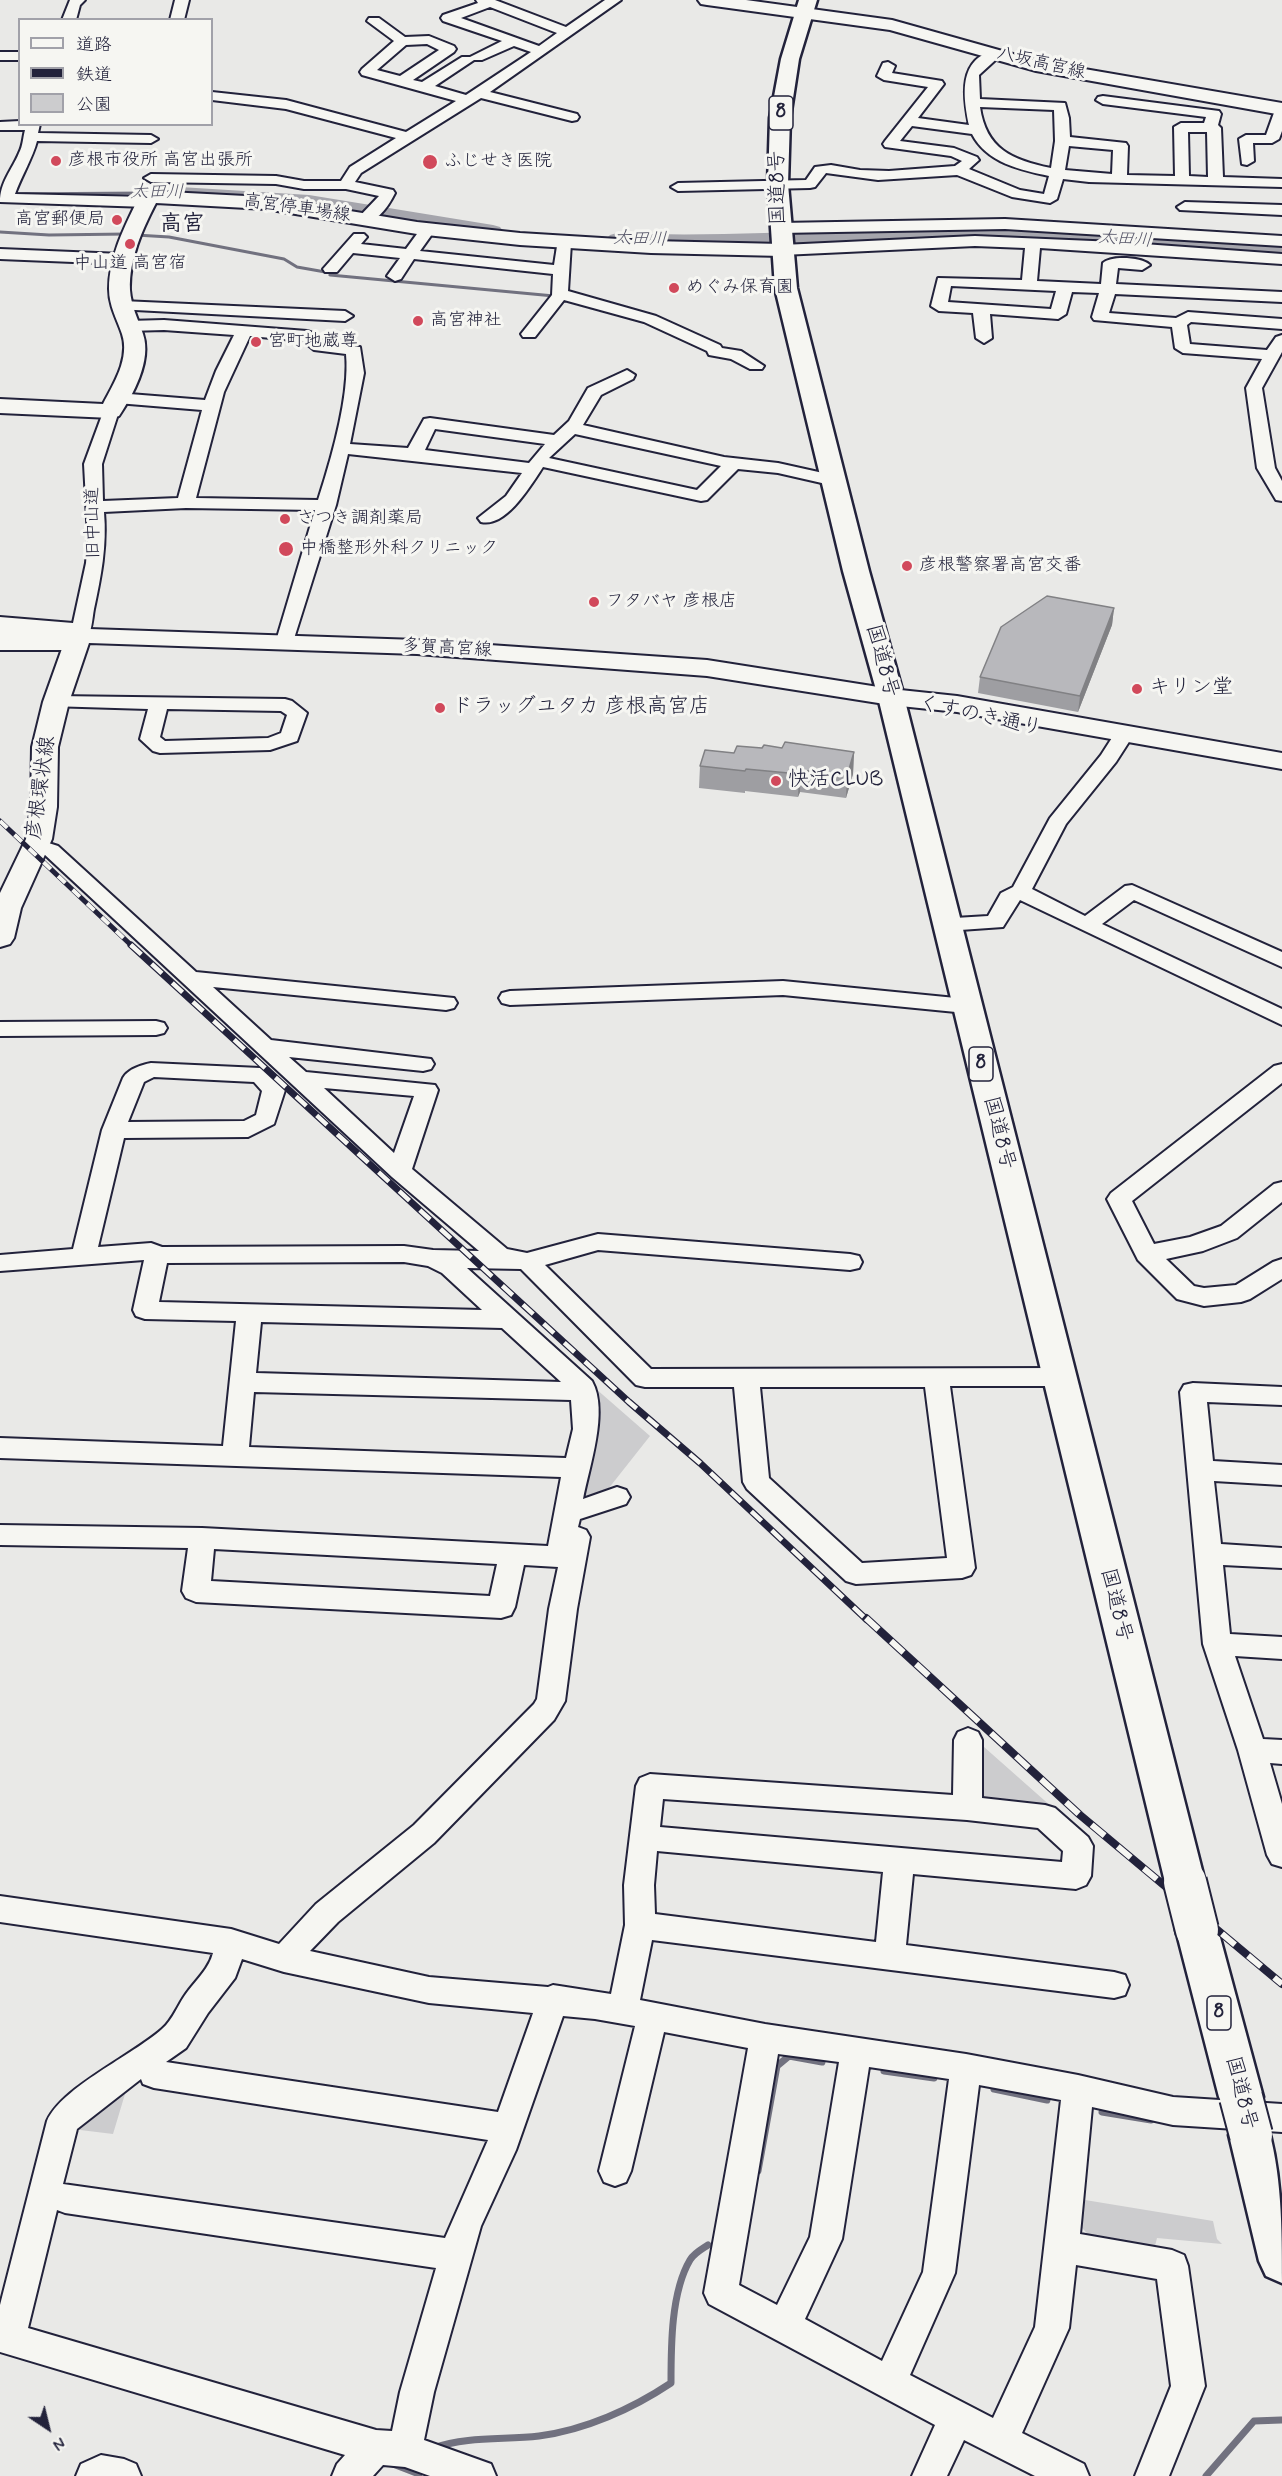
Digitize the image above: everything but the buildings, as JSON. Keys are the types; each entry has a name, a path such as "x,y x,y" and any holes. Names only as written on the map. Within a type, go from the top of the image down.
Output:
{"highway":[{"name":"国道8号","path":"805,7 790,59 780,118 778,184 786,288 856,571 891,697 945,924 1197,1929 1258,2117 1282,2261"}],"main road":[{"name":"八坂高宮線","path":"707,0 805,7 891,25 1065,71 1282,109"},
{"name":"高宮停車場線","path":"150,192 373,215 426,230 563,243 651,249 781,238"},
{"path":"0,406 114,405 131,368 135,351 135,342 119,292 122,259 150,192"},
{"name":"多賀高宮線","path":"0,633 285,641 547,655 707,668 891,697"},
{"name":"彦根環状線","path":"0,938 7,908 36,845 44,807 45,747 56,702 79,637"},
{"name":"くすのき通り","path":"891,697 954,714 1282,761"},
{"name":"くすのき通り","path":"1121,739 1282,773"}],"street":[{"path":"70,18 74,3 78,0"},
{"path":"178,18 182,0"},
{"path":"346,185 355,170 543,51 614,0"},
{"path":"543,51 448,18 487,2 568,33"},
{"path":"374,21 402,41 429,40 449,49 402,81"},
{"path":"402,41 367,72 424,87 572,117"},
{"path":"424,87 472,58 514,41"},
{"path":"994,54 976,67 972,75 979,131 983,141 996,152 1027,166 1057,174 1089,178 1282,183"},
{"path":"0,56 18,56"},
{"path":"888,66 884,76 937,84 890,144 954,152 972,160"},
{"path":"213,96 245,98 298,108 407,137"},
{"path":"1103,100 1214,114 1210,128"},
{"path":"678,187 810,184 820,170 828,168 863,175 899,176 959,170 1017,194 1050,199 1057,174 1065,125 1060,106 974,103"},
{"path":"1247,161 1246,139 1272,139 1282,109"},
{"path":"908,121 979,131"},
{"path":"0,126 151,143 150,192"},
{"path":"1182,179 1181,127 1214,128 1216,180"},
{"path":"32,129 27,153 18,166 3,198 150,192 276,180 304,185 346,185 388,193 350,248 331,269"},
{"path":"1062,141 1121,146 1119,178"},
{"path":"959,170 972,160 996,152"},
{"path":"1185,207 1282,210"},
{"path":"781,238 1005,225 1282,241"},
{"path":"395,276 426,230"},
{"path":"781,238 1033,243 1282,259"},
{"path":"530,334 560,294 556,270 563,243"},
{"path":"1029,285 1033,243"},
{"path":"1116,247 1100,317 1179,323 1188,317 1282,324"},
{"path":"350,248 556,270"},
{"path":"0,254 122,259"},
{"path":"1111,263 1157,266"},
{"path":"1191,268 1282,274"},
{"path":"1065,286 1058,314 939,306 944,281 1065,286 1282,297"},
{"path":"560,294 650,319 714,348 716,351 735,354 756,366"},
{"path":"122,306 345,316"},
{"path":"981,309 984,338"},
{"path":"1179,323 1183,348 1272,355"},
{"path":"128,326 164,325 307,336 320,347 354,350 356,373 341,448 327,505 285,641"},
{"path":"186,503 205,425 230,354 245,331"},
{"path":"1282,340 1254,388 1266,468 1282,496"},
{"path":"487,518 512,500 536,465 572,428 594,392 627,375"},
{"path":"114,405 213,406"},
{"name":"旧中山道","path":"79,637 95,563 97,538 93,464 114,405"},
{"path":"414,454 430,423 558,441"},
{"path":"572,428 734,463 778,468 835,481"},
{"path":"341,448 536,465 701,496 734,463"},
{"path":"94,507 186,503 327,505"},
{"path":"0,623 79,637"},
{"path":"0,644 79,637"},
{"path":"56,702 159,703 285,705 297,713 290,737 270,744 160,747 150,740 159,703"},
{"path":"945,924 995,922 1008,898 1021,891 1057,822 1109,758 1121,739"},
{"path":"36,845 51,850 400,1171 500,1256 527,1261 645,1378 1059,1377"},
{"path":"1021,891 1030,898 1278,1011"},
{"path":"1088,925 1132,891 1282,960"},
{"path":"191,978 446,1003"},
{"path":"510,998 783,988 966,1006"},
{"path":"0,1029 156,1028"},
{"path":"267,1047 423,1064"},
{"path":"83,1257 114,1130 134,1078 152,1070 260,1075 274,1090 266,1119 248,1129 114,1130"},
{"path":"1282,1071 1119,1199 1147,1254 1186,1293 1204,1297 1242,1293 1282,1268"},
{"path":"302,1079 427,1090 400,1171"},
{"path":"1147,1254 1194,1245 1229,1232 1282,1190"},
{"path":"0,1263 151,1251 157,1254 404,1254 433,1258 527,1261 598,1242 850,1262"},
{"path":"157,1254 146,1310 509,1319"},
{"path":"284,1959 327,1914 424,1834 544,1712 551,1701 576,1509 576,1468 586,1429 583,1388 451,1267 433,1258"},
{"path":"235,1456 249,1314"},
{"path":"746,1378 756,1482 856,1574 962,1568 936,1377"},
{"path":"243,1382 568,1392 583,1388"},
{"path":"1282,1396 1193,1392 1217,1644 1252,1750 1282,1856"},
{"path":"0,1448 576,1468"},
{"path":"1200,1470 1282,1475"},
{"path":"576,1509 617,1497"},
{"path":"0,1535 202,1538 559,1557 576,1509"},
{"path":"202,1538 196,1591 501,1607 513,1554"},
{"path":"1207,1554 1282,1558"},
{"path":"1217,1644 1282,1648"},
{"path":"967,1808 968,1740"},
{"path":"1252,1750 1282,1752"},
{"path":"615,2171 638,2014 639,1885 650,1786 967,1808 1045,1817 1078,1846 1076,1876 645,1838"},
{"path":"890,1957 899,1861"},
{"path":"0,1909 231,1942 284,1959 429,1990 553,1999 765,2038 966,2068 1078,2089 1173,2111 1258,2117"},
{"path":"640,1925 1114,1985"},
{"path":"231,1942 224,1969 197,2003 175,2038 99,2091 63,2121 4,2337 479,2476"},
{"path":"349,2476 390,2449 417,2392 465,2226 500,2150 553,1999"},
{"path":"765,2038 721,2293 956,2418 1072,2476"},
{"path":"784,2326 826,2239 856,2051"},
{"path":"890,2382 939,2273 966,2068"},
{"path":"154,2074 507,2128"},
{"path":"1001,2440 1052,2328 1078,2089"},
{"path":"65,2198 457,2255"},
{"path":"1062,2247 1172,2266 1188,2386 1152,2476"},
{"path":"929,2476 956,2418"},
{"path":"93,2476 101,2472 124,2476"}],"green space":[{"path":"595,1388 650,1436 605,1493 578,1500 595,1429"},
{"path":"975,1739 1053,1808 992,1804 976,1790"},
{"path":"128,2084 113,2134 64,2128"},
{"path":"1079,2199 1213,2221 1217,2239 1222,2244 1157,2238 1154,2250 1093,2240 1075,2220"}],"waterway":[{"name":"太田川","path":"0,194 148,193"},
{"name":"太田川","path":"180,193 309,201 493,231"},
{"name":"太田川","path":"617,239 708,241 1017,231 1282,250"},
{"path":"0,232 49,235 127,234"},
{"path":"136,235 169,237 284,259 297,267 331,273 330,275 554,296"},
{"path":"554,268 557,242"},
{"path":"758,2171 777,2066 789,2056 822,2062"},
{"path":"884,2071 934,2078"},
{"path":"994,2089 1047,2100"},
{"path":"1102,2112 1151,2120"},
{"path":"433,2448 459,2442 539,2436 574,2429 624,2410 671,2383 673,2320 679,2288 692,2258 708,2245"},
{"path":"1206,2476 1254,2421 1281,2420"},
{"path":"393,2464 419,2474 421,2468"}],"railway":[{"path":"0,821 132,946"},
{"path":"131,945 629,1402 700,1463 867,1620"},
{"path":"866,1618 1080,1815 1282,1984"}],"place":[{"name":"彦根市役所 高宮出張所","path":"56,161"},
{"name":"ふじせき医院","path":"430,162"},
{"name":"高宮郵便局","path":"117,220"},
{"name":"中山道 高宮宿","path":"130,244"},
{"name":"めぐみ保育園","path":"674,288"},
{"name":"高宮神社","path":"418,321"},
{"name":"宮町地蔵尊","path":"256,342"},
{"name":"さつき調剤薬局","path":"285,519"},
{"name":"中橋整形外科クリニック","path":"286,549"},
{"name":"彦根警察署高宮交番","path":"907,566"},
{"name":"フタバヤ 彦根店","path":"594,602"},
{"name":"キリン堂","path":"1137,689"},
{"name":"ドラッグユタカ 彦根高宮店","path":"440,708"},
{"name":"快活CLUB","path":"776,781"}],"district":[{"name":"高宮","path":"182,225"}]}
